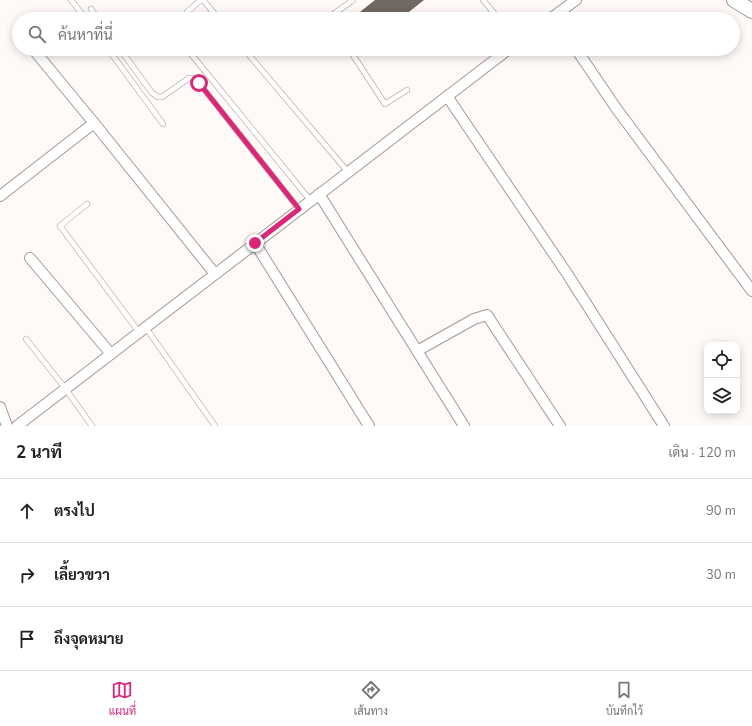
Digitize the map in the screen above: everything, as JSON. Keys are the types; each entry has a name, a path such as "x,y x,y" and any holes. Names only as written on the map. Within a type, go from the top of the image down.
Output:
{"street":[{"path":"561,12 576,0"},
{"path":"734,0 752,11"},
{"path":"39,56 215,274"},
{"path":"17,426 500,56"},
{"path":"581,56 616,108 752,291"},
{"path":"447,96 568,275 664,426"},
{"path":"0,196 94,123"},
{"path":"319,194 464,426"},
{"path":"255,243 369,426"},
{"path":"30,258 110,354"},
{"path":"417,351 474,320 487,315 560,426"},
{"path":"0,407 7,426"}],"lane":[{"path":"71,0 80,12"},
{"path":"187,12 202,0 213,12"},
{"path":"336,12 353,0"},
{"path":"483,0 493,12"},
{"path":"113,56 163,124"},
{"path":"125,56 152,93 158,97 162,97 189,78 193,78 199,83 299,209"},
{"path":"193,56 310,200"},
{"path":"250,56 348,172"},
{"path":"353,56 385,104 407,90"},
{"path":"87,204 60,226 215,426"},
{"path":"26,339 65,388 92,426"}],"building":[{"path":"375,0 424,0 409,12 360,12"}],"route":[{"path":"199,83 299,209 255,243"}]}
